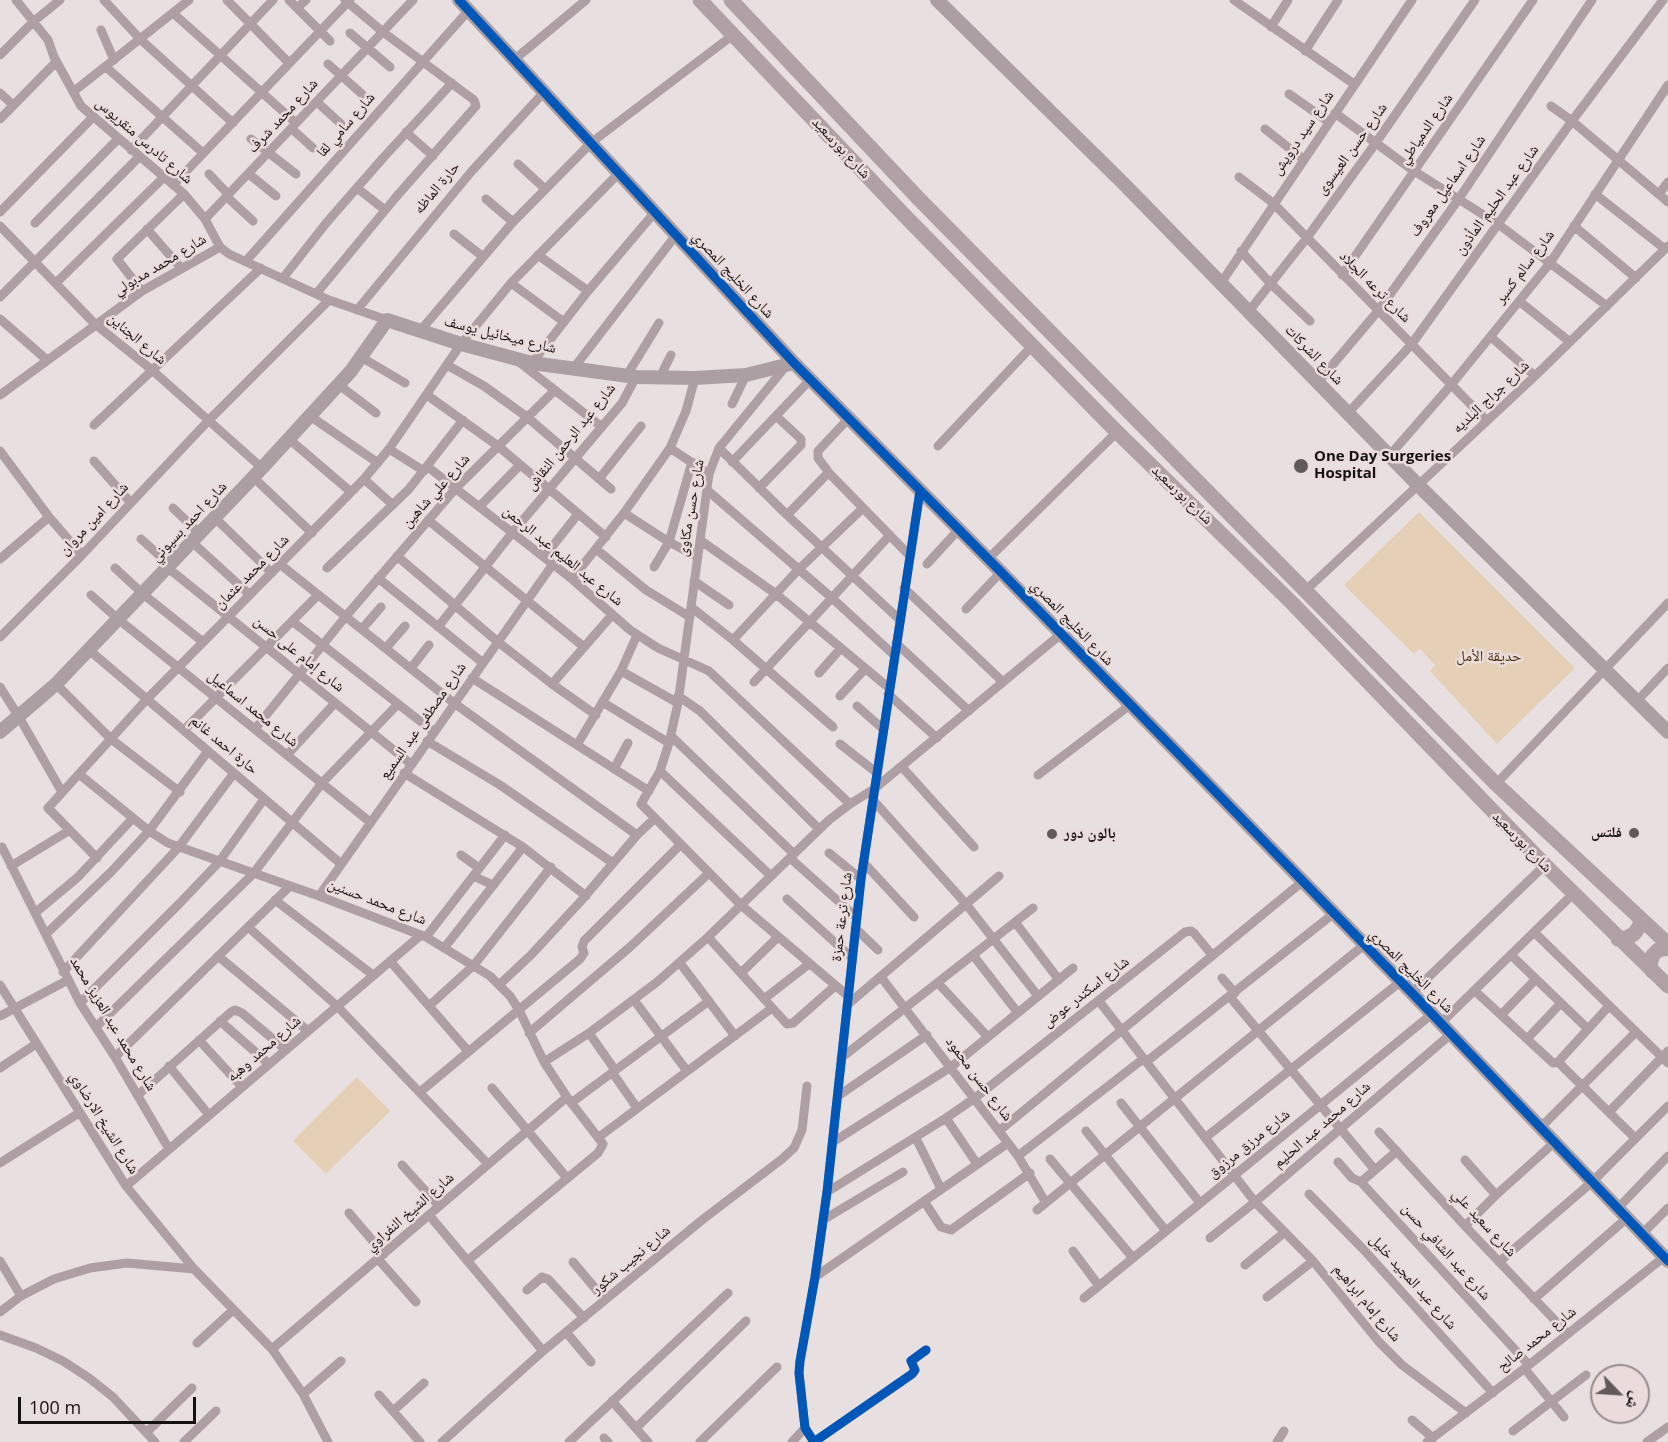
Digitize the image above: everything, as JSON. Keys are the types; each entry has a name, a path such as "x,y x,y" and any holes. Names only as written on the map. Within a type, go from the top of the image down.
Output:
{"main road":[{"name":"شارع بورسعيد","path":"699,0 904,215 1117,432 1292,603 1573,894 1668,986"},
{"name":"شارع بورسعيد","path":"731,0 919,199 1496,784 1668,946"},
{"path":"1618,939 1634,934 1641,919"},
{"path":"1652,970 1650,963 1653,955 1668,946"}],"street":[{"name":"شارع تادرس منقريوس","path":"16,0 48,40 56,62 81,106 184,194 205,219 219,247"},
{"path":"0,55 34,21 60,0"},
{"path":"104,0 140,39 232,123"},
{"path":"171,0 176,11 218,56 261,93 313,148"},
{"path":"73,92 189,0"},
{"path":"227,0 289,63"},
{"path":"0,297 135,153 162,118 218,56 273,0"},
{"path":"289,0 330,41"},
{"path":"297,8 306,0"},
{"name":"شارع محمد شرف","path":"205,219 413,0"},
{"path":"515,59 586,0"},
{"name":"شارع الشركات","path":"937,0 1123,183 1418,485 1668,732"},
{"path":"1234,0 1354,84"},
{"path":"1271,27 1288,0"},
{"path":"1305,51 1338,0"},
{"name":"شارع حسن العيسوى","path":"1249,311 1375,144 1475,0"},
{"name":"شارع الدمياطي","path":"1342,275 1533,0"},
{"name":"شارع اسماعيل معروف","path":"1318,382 1378,311 1458,200 1592,0"},
{"name":"شارع عبد الحليم المأذون","path":"1348,413 1412,345 1572,121 1663,0"},
{"path":"173,185 348,1 383,32 474,100 476,106 385,210 316,294"},
{"name":"شارع سيد درويش","path":"1221,283 1409,1"},
{"name":"شارع الخليج المصري","path":"464,5 592,141 790,364 810,380 959,529 1412,993 1666,1259"},
{"name":"شارع سامي لقا","path":"246,261 423,60 464,5"},
{"path":"101,30 114,60"},
{"path":"350,33 390,67"},
{"path":"420,331 482,256 544,188 592,141 733,35"},
{"path":"0,119 56,62"},
{"path":"328,64 362,94"},
{"path":"106,67 203,153"},
{"path":"283,278 357,188 452,83"},
{"name":"شارع سالم كسبر","path":"1390,455 1491,337 1550,263 1668,85"},
{"name":"حارة الماظه","path":"357,310 471,171 544,91"},
{"path":"0,93 13,105"},
{"path":"1289,94 1329,122"},
{"path":"316,102 341,124"},
{"path":"1551,106 1668,202"},
{"path":"1335,113 1414,171 1498,224 1607,306"},
{"path":"0,212 93,117"},
{"path":"1265,129 1304,159"},
{"path":"406,132 433,156"},
{"path":"35,223 118,139"},
{"path":"251,140 296,174"},
{"path":"518,164 544,188"},
{"name":"شارع محمد عثمان","path":"70,830 48,808 147,699 364,479 389,449 461,344 511,283 619,173"},
{"path":"209,174 253,221"},
{"path":"249,174 276,196"},
{"path":"56,282 164,177"},
{"name":"شارع ترعه الجلاد","path":"1239,177 1273,203 1487,421"},
{"path":"1659,194 1668,182"},
{"path":"357,188 385,210"},
{"path":"142,291 117,259 184,194"},
{"path":"1595,194 1666,248"},
{"path":"486,199 513,222"},
{"path":"532,363 588,291 655,212"},
{"name":"شارع الجناين","path":"0,226 95,324 152,370 208,421 312,532"},
{"path":"1574,226 1636,278"},
{"path":"147,229 181,268"},
{"path":"454,234 482,256"},
{"path":"573,369 676,235"},
{"path":"219,247 246,261"},
{"name":"شارع محمد مدبولي","path":"0,394 142,291 219,247"},
{"name":"شارع جراج البلديه","path":"1305,591 1535,376 1666,248"},
{"path":"1241,251 1270,283 1310,321"},
{"path":"538,255 588,291"},
{"name":"شارع ميخائيل يوسف","path":"246,261 329,300 357,310 461,344 532,363 660,378 746,375 790,364"},
{"path":"94,425 261,268"},
{"path":"511,283 564,322"},
{"name":"شارع امين مروان","path":"0,637 82,555 208,421 329,300"},
{"path":"1519,301 1570,342"},
{"path":"0,319 46,360"},
{"name":"شارع احمد بسيوني","path":"0,732 56,684 169,567 339,385 387,320"},
{"name":"شارع عبد الرحمن النقاش","path":"438,627 548,489 622,403 631,376 659,323"},
{"path":"1491,337 1535,376"},
{"path":"938,446 1033,345"},
{"path":"660,378 671,355"},
{"path":"361,357 405,383"},
{"path":"513,357 602,427"},
{"name":"شارع حسن مكاوى","path":"654,819 641,804 660,771 670,740 684,660 709,474 719,448 790,364"},
{"path":"447,365 484,386 527,417 611,489"},
{"path":"732,404 746,375"},
{"path":"572,579 624,513 670,447 683,421 695,378"},
{"path":"732,462 810,380"},
{"path":"339,385 376,413"},
{"name":"شارع علي شاهين","path":"255,729 346,616 456,488 554,391"},
{"path":"427,395 498,446 606,537"},
{"path":"310,416 378,463"},
{"path":"759,488 801,445 801,439 776,416"},
{"path":"848,418 818,451 818,458 828,472 909,555"},
{"path":"327,568 393,505 426,469 462,420"},
{"path":"599,479 641,426"},
{"path":"988,559 1117,432"},
{"path":"289,439 351,492"},
{"path":"670,447 709,474"},
{"path":"719,448 900,620"},
{"name":"شارع عبد العليم عبد الرحمن","path":"389,449 456,488 572,579 637,635 709,671 850,804"},
{"path":"0,451 3,461 82,555"},
{"path":"94,461 131,503"},
{"path":"654,567 669,542 692,462"},
{"path":"479,507 520,465"},
{"path":"787,515 828,472"},
{"path":"364,479 393,505"},
{"path":"707,490 894,655"},
{"name":"شارع ترعة حمزة","path":"805,1428 799,1373 801,1349 815,1277 827,1192 861,879 920,491"},
{"path":"173,508 196,538 250,595"},
{"path":"733,640 798,570 863,508"},
{"path":"624,513 669,542 698,557"},
{"path":"544,557 578,514"},
{"path":"0,559 50,517"},
{"path":"215,518 273,573"},
{"path":"428,520 528,599 584,647"},
{"path":"927,564 959,529"},
{"path":"754,682 890,535"},
{"name":"شارع إمام على حسن","path":"141,539 169,567 228,617 411,764"},
{"path":"700,540 776,594 810,622 865,669 937,738"},
{"path":"596,549 646,590 690,612 733,640 833,726"},
{"path":"397,556 498,642 596,715"},
{"name":"شارع مصطفى عبد السميع","path":"319,896 340,863 553,564"},
{"path":"281,565 454,703 638,835"},
{"path":"115,568 143,594 203,642"},
{"path":"966,609 1001,572"},
{"path":"378,578 483,663"},
{"path":"694,581 729,605"},
{"path":"904,588 1004,682"},
{"name":"شارع محمد اسماعيل","path":"91,595 370,822"},
{"path":"184,730 318,595"},
{"path":"1496,784 1668,603"},
{"path":"362,629 381,607"},
{"path":"552,684 612,615"},
{"path":"292,621 434,732"},
{"path":"386,648 405,626"},
{"path":"544,1062 589,1033 680,963 819,829 902,767 1061,634"},
{"path":"578,745 604,703 637,635"},
{"path":"896,642 969,711"},
{"path":"411,668 429,645"},
{"path":"819,673 841,648"},
{"name":"حارة احمد غانم","path":"89,650 340,863"},
{"path":"1636,701 1668,668"},
{"path":"840,696 865,669"},
{"path":"621,671 700,711 819,829"},
{"path":"472,678 648,791"},
{"path":"56,684 111,739 180,792"},
{"path":"0,687 62,792"},
{"path":"286,755 335,703"},
{"path":"604,703 670,740 856,917"},
{"path":"97,1026 253,874 322,783 398,704"},
{"path":"1038,776 1130,705"},
{"path":"857,706 883,729"},
{"path":"427,741 500,784 613,863"},
{"path":"614,769 628,743"},
{"path":"840,744 877,773"},
{"path":"46,934 111,872 149,831 180,792 208,751"},
{"path":"902,767 974,847"},
{"path":"660,771 771,876"},
{"path":"0,1016 66,976 178,848 234,773"},
{"path":"404,773 523,847 586,896"},
{"name":"شارع محمد حسنين","path":"79,774 149,831 178,848 319,896 424,936 474,965 500,984 519,1010 544,1062 569,1100 599,1137"},
{"path":"80,1003 219,862 264,799"},
{"path":"873,800 966,904 1038,996"},
{"path":"35,913 55,899 133,819"},
{"path":"500,984 531,955 654,819 741,905 835,986 847,1001 880,977 999,876"},
{"path":"11,866 70,830 97,858"},
{"name":"شارع محمد وهبه","path":"126,1186 373,975 424,936 505,835"},
{"path":"420,1092 580,959 584,953 582,947 584,941 680,845"},
{"name":"شارع محمد عبد العزيز محمد","path":"2,847 80,1003 97,1026 170,1149"},
{"path":"445,947 523,847"},
{"path":"829,853 861,879"},
{"path":"461,855 479,868"},
{"path":"864,863 914,917"},
{"path":"1412,993 1545,865"},
{"path":"429,1006 474,965 551,867"},
{"path":"529,1033 630,947 709,873"},
{"path":"473,876 493,885"},
{"path":"999,1131 1302,882"},
{"path":"116,1057 290,886"},
{"name":"شارع مرزق مرزوق","path":"1084,1298 1321,1105 1475,990 1573,894"},
{"path":"787,898 852,957"},
{"path":"275,900 373,975"},
{"path":"841,1058 1033,908"},
{"path":"1018,1156 1232,995 1333,914"},
{"path":"1014,922 1059,980"},
{"path":"248,927 337,1006 488,1164"},
{"path":"855,928 878,950"},
{"name":"شارع اسكندر عوض","path":"827,1192 975,1098 1185,932 1194,933 1212,955"},
{"path":"1535,933 1636,1032 1666,1057 1608,1112"},
{"path":"708,937 785,1023 790,1024 835,986"},
{"path":"741,973 778,937"},
{"path":"1037,1210 1364,945"},
{"path":"973,955 1018,1012"},
{"path":"1511,955 1588,1029"},
{"path":"218,956 308,1031"},
{"path":"390,961 468,1052"},
{"path":"680,963 735,1035"},
{"path":"764,999 809,964"},
{"path":"833,1142 951,1066 1073,968"},
{"name":"شارع حسن محمود","path":"880,977 951,1066 1018,1156 1046,1203"},
{"path":"1222,978 1259,1031 1375,1170"},
{"path":"1501,1015 1536,979"},
{"path":"1205,1138 1400,982"},
{"path":"938,983 988,1037"},
{"name":"شارع الشيخ الارضاوي","path":"0,985 126,1186 194,1269 272,1349 303,1394 327,1442"},
{"path":"1475,990 1553,1063 1558,1062 1609,1006"},
{"path":"634,1000 687,1071"},
{"name":"شارع الشيخ النفراوي","path":"272,1349 527,1131 709,1001"},
{"name":"شارع إمام ابراهيم","path":"1099,1002 1255,1202 1313,1261 1356,1315 1402,1365 1466,1413"},
{"path":"1527,1038 1561,1003"},
{"path":"466,1261 598,1153 603,1144 599,1137 772,1008"},
{"path":"138,1095 235,1010 242,1013 286,1050"},
{"path":"220,1021 269,1064"},
{"path":"1541,1127 1636,1032"},
{"path":"589,1033 637,1108"},
{"name":"شارع محمد عبد الحليم","path":"1210,1238 1451,1034"},
{"path":"838,1096 927,1035"},
{"path":"199,1040 242,1087"},
{"path":"0,1068 36,1044"},
{"path":"1558,1062 1635,1138"},
{"path":"169,1066 209,1115"},
{"name":"شارع نجيب شكور","path":"442,1442 543,1351 702,1220 794,1148 802,1130 807,1086"},
{"path":"492,1088 567,1178"},
{"path":"1121,1103 1200,1203"},
{"path":"1499,1262 1592,1182 1668,1106"},
{"path":"0,1163 80,1113"},
{"path":"946,1118 977,1164"},
{"path":"1086,1131 1166,1231"},
{"name":"شارع سعيد علي","path":"1379,1132 1568,1334"},
{"path":"915,1138 941,1189"},
{"path":"1465,1226 1555,1142"},
{"path":"815,1277 1008,1143"},
{"path":"1361,1182 1397,1151"},
{"path":"1534,1299 1622,1214 1668,1156"},
{"path":"1050,1160 1133,1258"},
{"path":"1466,1160 1496,1195"},
{"name":"شارع عبد الشافي حسن","path":"1338,1162 1352,1178 1361,1182 1527,1367 1564,1418"},
{"path":"402,1165 439,1206"},
{"path":"823,1220 903,1172"},
{"path":"924,1201 941,1227 951,1230 1030,1173"},
{"name":"شارع عبد المجيد خليل","path":"1309,1194 1364,1250 1493,1393"},
{"path":"1642,1234 1668,1208"},
{"path":"349,1214 416,1302"},
{"path":"429,1215 543,1351"},
{"path":"1245,1265 1285,1232"},
{"path":"1073,1251 1099,1286"},
{"name":"شارع محمد صالح","path":"1430,1440 1666,1259"},
{"path":"0,1261 21,1296"},
{"path":"1267,1298 1313,1261"},
{"path":"573,1262 605,1300"},
{"path":"0,1312 21,1296 54,1279 90,1268 127,1263 194,1269"},
{"path":"527,1290 542,1278 548,1279 584,1318"},
{"path":"569,1442 728,1293"},
{"path":"197,1343 233,1310"},
{"path":"636,1428 746,1321"},
{"path":"566,1332 591,1362"},
{"path":"0,1335 63,1361 89,1378 113,1397 155,1442"},
{"path":"792,1442 805,1428 814,1442 912,1374 915,1370 911,1361 926,1350"},
{"path":"303,1394 340,1361"},
{"path":"700,1442 777,1367"},
{"path":"1513,1431 1586,1375"},
{"path":"393,1411 424,1383"},
{"path":"147,1432 192,1388"},
{"path":"380,1395 420,1442"},
{"path":"612,1401 648,1442"},
{"path":"184,1442 216,1411"},
{"path":"1413,1420 1430,1440"},
{"path":"1652,1440 1668,1427"},
{"path":"1277,1442 1284,1431"}],"green space":[{"name":"حديقة الأمل","path":"1419,512 1575,668 1497,744 1430,671 1435,665 1420,649 1414,654 1344,585"},
{"path":"357,1077 390,1111 326,1174 293,1141"}],"cycle path":[{"path":"459,0 794,363 1412,993 1668,1261"},
{"path":"920,491 861,879 827,1192 800,1361 799,1373 805,1428 814,1442 912,1374 915,1370 911,1361 926,1350"}],"place":[{"name":"One Day Surgeries Hospital","path":"1301,466"},
{"name":"فلتس","path":"1634,833"},
{"name":"بالون دور","path":"1052,834"}]}
